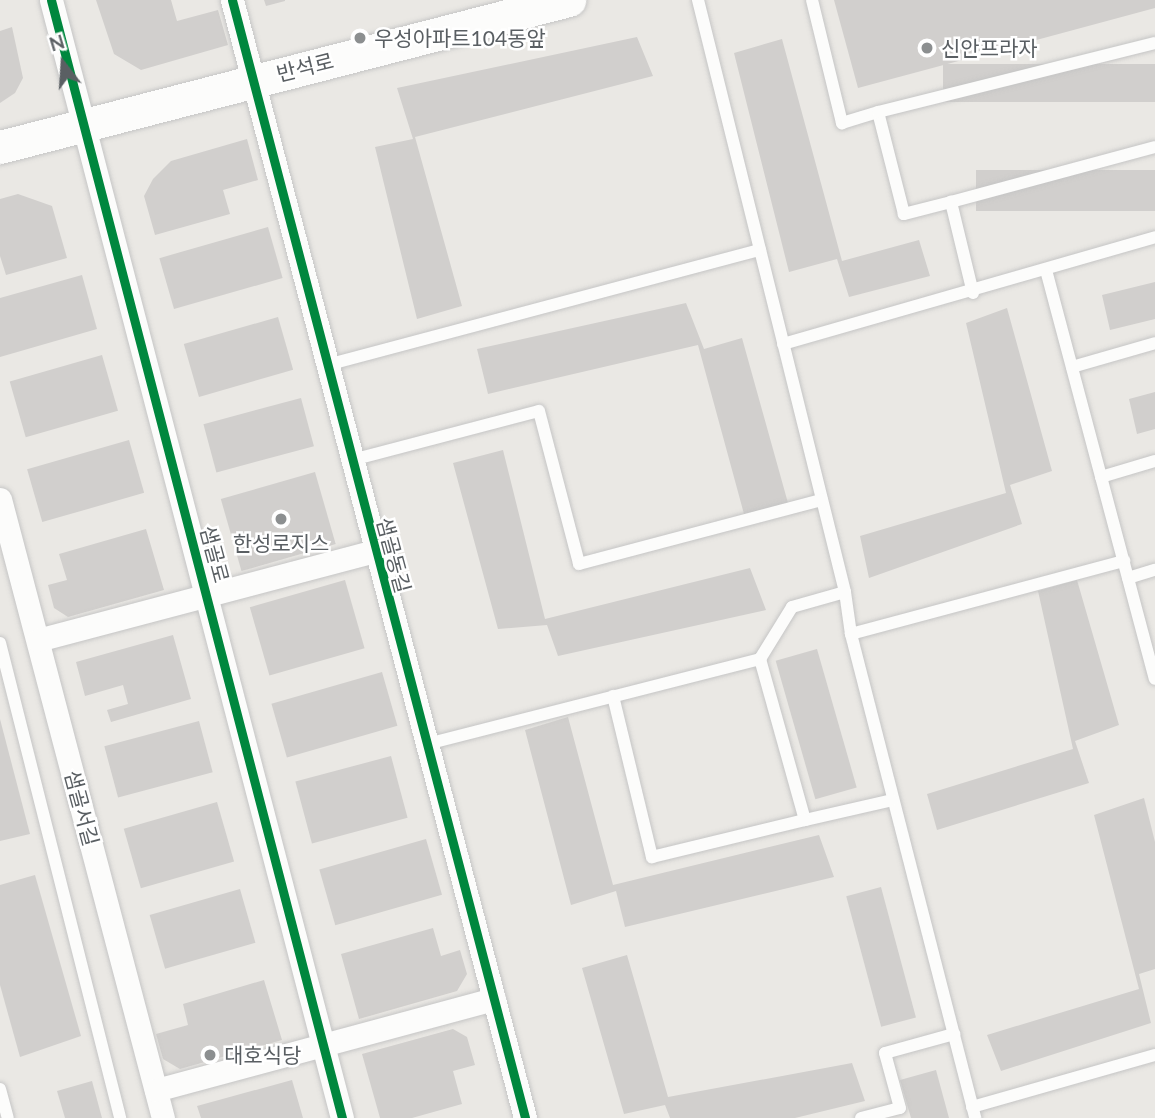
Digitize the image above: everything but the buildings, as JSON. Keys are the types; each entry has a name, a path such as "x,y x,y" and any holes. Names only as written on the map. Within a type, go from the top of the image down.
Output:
{"street":[{"name":"샘골로","path":"51,0 342,1118"},
{"name":"샘골동길","path":"232,0 374,551 525,1118"},
{"name":"반석로","path":"0,147 569,0"},
{"name":"샘골서길","path":"0,499 163,1118"},
{"path":"38,640 374,551"},
{"path":"156,1090 324,1047 494,999"}],"lane":[{"path":"698,0 845,592 850,634 974,1112 1155,1055"},
{"path":"812,0 842,123 1155,43"},
{"path":"878,112 904,214 1155,147"},
{"path":"951,202 973,293"},
{"path":"783,344 973,293 1155,237"},
{"path":"327,365 760,250"},
{"path":"1046,270 1155,675"},
{"path":"1072,366 1155,343"},
{"path":"352,460 539,411 579,564 822,500"},
{"path":"1101,477 1155,461"},
{"path":"850,634 1124,561"},
{"path":"1128,578 1155,570"},
{"path":"427,744 760,659 792,607 845,592"},
{"path":"0,643 121,1118"},
{"path":"760,659 805,820"},
{"path":"613,696 652,857 892,800"},
{"path":"861,1118 900,1108 885,1053 954,1034"},
{"path":"0,1089 9,1118"}],"cycle path":[{"path":"51,0 342,1118"},
{"path":"232,0 525,1118"}],"place":[{"name":"우성아파트104동앞","path":"360,38"},
{"name":"신안프라자","path":"927,48"},
{"name":"한성로지스","path":"281,519"},
{"name":"대호식당","path":"210,1055"}]}
